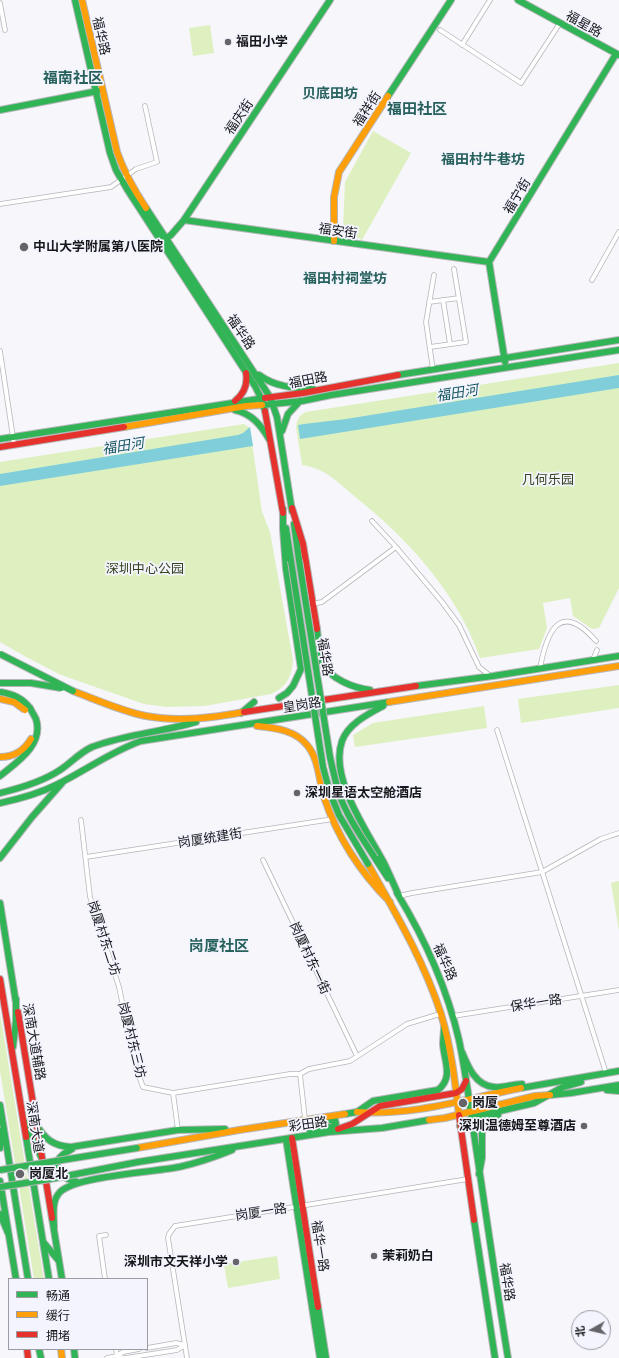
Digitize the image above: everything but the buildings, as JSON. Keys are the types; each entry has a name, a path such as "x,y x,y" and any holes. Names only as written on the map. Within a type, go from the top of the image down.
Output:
{"main road":[{"name":"福华路","path":"75,0 124,178 246,372 264,405 283,509 323,767 327,782 339,815 390,902 418,957 433,993 444,1028 454,1074 460,1126 495,1358"},
{"name":"福华路","path":"82,0 99,91"},
{"name":"福庆街","path":"164,241 184,220 330,0"},
{"name":"福祥街","path":"334,241 335,186 339,172 451,0"},
{"name":"福星路","path":"518,0 618,53"},
{"name":"福宁街","path":"489,262 618,53"},
{"path":"0,110 99,91"},
{"name":"福安街","path":"184,220 489,262"},
{"name":"福华路","path":"164,241 254,371 270,397 276,412 335,782 341,800 350,818 399,896 429,953 448,998 462,1052 479,1174 508,1358"},
{"path":"489,262 506,368"},
{"name":"福田路","path":"0,438 232,402 303,393 318,389 619,340"},
{"name":"福田路","path":"0,447 227,410 302,400 619,350"},
{"path":"254,371 262,378 279,385 318,389"},
{"path":"232,402 239,398 245,390 247,381 246,372"},
{"path":"281,438 283,424 288,413 292,407 302,400"},
{"path":"227,410 237,410 250,415 262,427 272,445"},
{"path":"292,508 303,544 322,663 335,678 343,682 360,688 379,691"},
{"path":"279,698 289,692 300,675 301,669 284,555 282,532 283,509"},
{"path":"0,654 73,692"},
{"path":"299,656 303,661 310,663 316,660 320,654"},
{"name":"皇岗路","path":"0,683 37,684 73,692 146,716 174,719 208,718 619,656"},
{"name":"皇岗路","path":"0,803 37,793 64,781 106,755 127,746 148,740 619,666"},
{"path":"0,692 16,696 21,699 27,709 32,726 29,743 16,754 0,757"},
{"path":"0,699 13,701 27,709 36,717 38,728 34,743 25,755 0,776"},
{"path":"241,713 254,702"},
{"path":"389,703 360,719 347,732 339,748 339,760 345,785 352,804 384,864 399,896"},
{"path":"0,793 23,787 61,770 77,755 102,743 128,735 179,727 208,718"},
{"path":"246,725 278,729 297,736 307,744 311,750 324,797 333,820 370,880 390,902"},
{"path":"315,764 319,755 325,751 332,752 338,757 339,760"},
{"path":"0,858 32,817 64,781"},
{"name":"深南大道辅路","path":"0,903 62,1278"},
{"name":"深南大道","path":"0,979 49,1278"},
{"path":"12,1055 16,1025 16,999"},
{"name":"彩田路","path":"356,1112 373,1101 435,1091 444,1086 447,1074 443,1045 444,1028"},
{"path":"462,1052 467,1066 483,1084 495,1087 517,1084 537,1085"},
{"name":"彩田路","path":"0,1170 305,1119 356,1112 385,1114 458,1103 537,1085 619,1072"},
{"path":"460,1126 471,1118 534,1103 551,1095 563,1087 598,1075"},
{"path":"329,1132 352,1124 380,1106 456,1093 462,1089 466,1082"},
{"name":"彩田路","path":"0,1187 138,1162 301,1136 329,1132 382,1128 459,1114 535,1096 571,1093 619,1085"},
{"path":"601,1088 619,1091"},
{"path":"479,1174 482,1148 481,1132 483,1124 487,1120 496,1116 533,1108 571,1093"},
{"path":"0,1105 28,1278"},
{"path":"21,1109 42,1159"},
{"path":"301,1136 315,1130 331,1127 336,1124 334,1120 323,1120 319,1118"},
{"path":"0,1148 2,1119"},
{"path":"37,1126 48,1140 56,1146 67,1148 178,1130 239,1130"},
{"name":"福华一路","path":"289,1138 320,1358"},
{"path":"54,1228 55,1204 58,1194 67,1186 192,1164 240,1146"},
{"path":"78,1147 63,1153 58,1158 56,1163 59,1174 64,1178 79,1183"},
{"path":"0,1182 16,1278"},
{"name":"福华一路","path":"299,1206 326,1358"},
{"path":"0,1214 8,1233"},
{"path":"43,1242 59,1261"}],"street":[{"path":"462,45 490,0"},
{"path":"0,3 4,30"},
{"path":"440,30 521,83 560,23"},
{"path":"0,204 111,187 141,167 157,162 145,106"},
{"path":"592,280 619,232"},
{"path":"430,347 466,342 454,269"},
{"path":"433,370 426,322 434,275"},
{"path":"429,302 459,298"},
{"path":"443,300 450,344"},
{"path":"0,352 14,444"},
{"path":"372,521 396,546 442,602 459,626 479,667 486,673 494,676"},
{"path":"312,604 322,602 396,546"},
{"path":"540,668 548,636 558,624 567,622 576,624 584,629 596,641"},
{"path":"593,660 597,650 602,658"},
{"path":"498,730 606,1073"},
{"name":"岗厦村东二坊","path":"81,820 90,896 119,987"},
{"name":"岗厦统建街","path":"86,857 333,820"},
{"path":"399,896 542,872 601,839 619,833"},
{"name":"岗厦村东一街","path":"263,860 357,1056"},
{"name":"岗厦村东三坊","path":"119,987 136,1068 144,1087 173,1094"},
{"name":"保华一路","path":"453,1016 619,990"},
{"path":"178,1130 173,1094 290,1074 300,1074 309,1069 350,1061 407,1024 440,1014"},
{"path":"300,1074 305,1119"},
{"name":"岗厦一路","path":"185,1345 169,1244 169,1234 173,1228 181,1225 468,1179"},
{"path":"105,1278 99,1236 106,1234"},
{"path":"148,1348 176,1343 185,1345"},
{"path":"117,1356 124,1358 177,1350 185,1345"},
{"path":"185,1345 187,1358"},
{"path":"116,1350 117,1356"},
{"path":"107,1358 134,1350"}],"green space":[{"path":"210,25 214,53 193,56 189,28"},
{"path":"373,131 411,153 362,240 343,229 345,182"},
{"name":"几何乐园","path":"619,363 619,588 599,628 592,629 573,616 570,598 543,603 547,628 539,649 480,658 458,611 444,589 411,548 373,512 335,480 318,469 302,465 296,427 299,418 306,412"},
{"name":"深圳中心公园","path":"244,424 250,428 262,512 270,532 293,660 290,676 281,688 271,694 205,706 167,707 144,704 61,675 0,642 0,462"},
{"path":"619,685 619,708 521,723 518,699"},
{"path":"484,706 487,728 355,747 353,735 373,723"},
{"path":"619,881 619,931 611,883"},
{"path":"0,1013 44,1278 34,1278 0,1071"},
{"path":"277,1256 280,1279 228,1288 224,1264"}],"water":[{"path":"619,375 619,388 300,439 298,425 346,419"},
{"path":"250,427 253,446 0,486 0,474 238,435"}],"traffic: fast":[{"path":"75,0 110,153 116,170 255,386 265,411"},
{"path":"164,240 171,235 184,220 330,0"},
{"path":"388,96 451,0"},
{"path":"518,0 619,55"},
{"path":"505,362 489,262 616,54"},
{"path":"0,110 98,91"},
{"path":"146,208 270,397 277,417 292,511"},
{"path":"184,220 489,262"},
{"path":"398,375 619,340"},
{"path":"262,405 302,401 331,395 619,350"},
{"path":"259,375 278,384 313,389"},
{"path":"0,439 265,398"},
{"path":"282,431 288,414 300,401"},
{"path":"235,410 251,417 263,429 269,439"},
{"path":"279,698 287,693 293,686 301,669 286,569 283,509"},
{"path":"294,524 299,560"},
{"path":"286,528 291,561"},
{"path":"299,560 330,757 335,778 341,799 348,814 375,858"},
{"path":"291,561 323,767 330,793 339,815 368,864"},
{"path":"317,629 320,656 326,669 343,682 370,690"},
{"path":"0,654 73,691"},
{"path":"416,686 493,676 619,656"},
{"path":"0,683 31,683 61,688"},
{"path":"0,692 17,697 30,708"},
{"path":"241,713 254,702"},
{"path":"0,803 28,796 49,788 67,780 108,756 141,741 389,702"},
{"path":"383,706 359,720 349,729 342,741 339,756 345,787 352,804 384,863 399,896"},
{"path":"0,776 21,759 33,745 37,728 36,719 30,708"},
{"path":"0,793 23,787 46,778 92,747 118,739 196,722"},
{"path":"0,858 32,817 62,783"},
{"path":"375,858 388,878"},
{"path":"397,893 417,928 434,964 448,1002 459,1040 467,1083 508,1358"},
{"path":"0,903 16,1003"},
{"path":"13,1047 16,1020 16,999"},
{"path":"345,1114 357,1112 373,1101 438,1090 446,1080 447,1074 443,1044 444,1028"},
{"path":"462,1052 470,1069 482,1083 494,1087 522,1084"},
{"path":"521,1088 619,1071"},
{"path":"460,1126 474,1117 534,1103 563,1087 581,1082"},
{"path":"550,1095 619,1085"},
{"path":"607,1090 619,1091"},
{"path":"0,1105 28,1278"},
{"path":"479,1174 482,1158 482,1127 487,1120 498,1115"},
{"path":"310,1131 331,1127 336,1124 335,1120 327,1120"},
{"path":"138,1162 329,1132 382,1128 429,1120"},
{"path":"26,1123 42,1159"},
{"path":"37,1126 47,1139 55,1144 71,1147 178,1130 225,1129"},
{"path":"0,1148 1,1131"},
{"path":"26,1137 49,1278"},
{"path":"286,1139 320,1358"},
{"path":"0,1170 137,1148"},
{"path":"72,1149 59,1158 57,1168 63,1176 77,1182"},
{"path":"54,1228 55,1200 60,1192 69,1187 98,1178 179,1167 206,1160 232,1150"},
{"path":"0,1187 138,1162"},
{"path":"0,1181 16,1278"},
{"path":"0,1214 8,1233"},
{"path":"52,1218 62,1278"},
{"path":"474,1220 495,1358"},
{"path":"44,1243 59,1261"},
{"path":"318,1307 326,1358"},
{"path":"39,1350 41,1358"},
{"path":"74,1350 75,1358"}],"traffic: slow":[{"path":"82,0 117,152 130,181 146,208"},
{"path":"334,241 334,197 339,172 388,96"},
{"path":"124,427 246,406 262,405"},
{"path":"389,702 619,666"},
{"path":"73,691 127,711 158,718 183,719 220,716 244,712"},
{"path":"0,699 14,702 25,710"},
{"path":"257,726 278,729 291,733 307,745 316,763 329,812 343,840 369,879 390,902"},
{"path":"0,757 10,756 22,750 31,739"},
{"path":"368,864 418,956 434,994 441,1014 450,1051 459,1115"},
{"path":"357,1112 379,1113 420,1109 521,1088"},
{"path":"429,1120 445,1118 535,1096 550,1095"},
{"path":"137,1148 239,1130 345,1114"},
{"path":"61,1350 62,1358"}],"traffic: jam":[{"path":"235,401 245,389 246,373"},
{"path":"265,398 303,393 398,375"},
{"path":"265,411 283,513"},
{"path":"0,447 124,427"},
{"path":"292,508 303,544 317,629"},
{"path":"244,712 416,686"},
{"path":"0,979 26,1137"},
{"path":"18,1012 52,1218"},
{"path":"338,1129 352,1124 380,1106 456,1093 462,1089 466,1081"},
{"path":"459,1115 474,1220"},
{"path":"292,1138 318,1307"},
{"path":"27,1350 28,1358"}],"place":[{"name":"福田小学","path":"228,42"},
{"name":"中山大学附属第八医院","path":"24,247"},
{"name":"深圳星语太空舱酒店","path":"297,793"},
{"name":"岗厦","path":"463,1103"},
{"name":"深圳温德姆至尊酒店","path":"584,1126"},
{"name":"岗厦北","path":"20,1174"},
{"name":"茉莉奶白","path":"374,1256"},
{"name":"深圳市文天祥小学","path":"236,1262"}],"district":[{"name":"福南社区","path":"73,78"},
{"name":"贝底田坊","path":"330,93"},
{"name":"福田社区","path":"417,109"},
{"name":"福田村牛巷坊","path":"483,159"},
{"name":"福田村祠堂坊","path":"345,278"},
{"name":"岗厦社区","path":"219,946"}],"water label":[{"name":"福田河","path":"457,393"},
{"name":"福田河","path":"123,446"}]}
